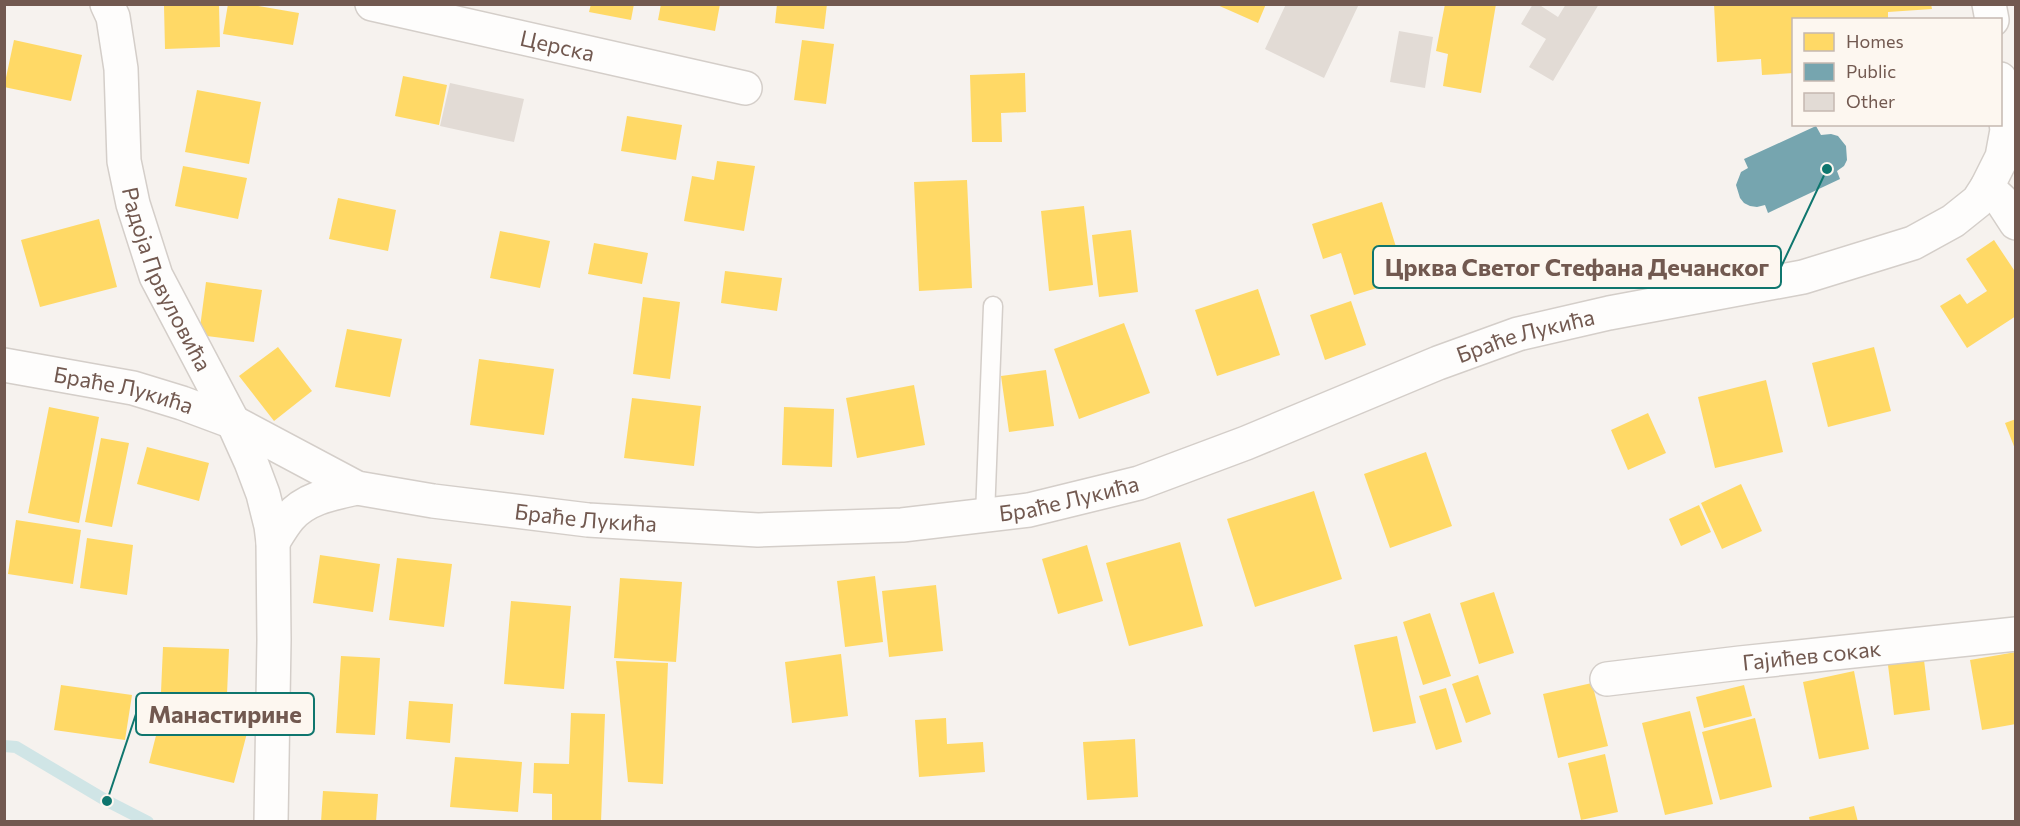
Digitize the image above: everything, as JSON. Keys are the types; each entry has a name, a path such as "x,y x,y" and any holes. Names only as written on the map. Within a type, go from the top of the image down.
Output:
{"street":[{"name":"Радоја Првуловића","path":"107,4 113,17 121,69 124,161 133,204 156,276 233,422 251,462 263,494 273,542 271,822"},
{"name":"Церска","path":"372,4 745,88"},
{"name":"Браће Лукића","path":"4,365 133,388 182,403 233,422 357,488 433,501 588,520 758,530 902,525 1029,510 1139,483 1246,443 1438,363 1518,334 1609,313 1803,277 1913,243 1953,221 1978,201 1987,187 2002,157 2007,130 2002,87"},
{"path":"1987,187 2001,200 2016,223"},
{"path":"273,542 289,517 308,502 357,488"},
{"name":"Гајићев сокак","path":"1607,679 2016,634"}],"lane":[{"path":"985,516 993,306"}],"building: Homes":[{"path":"228,4 247,4 299,13 293,45 223,34"},
{"path":"591,4 634,4 631,20 589,12"},
{"path":"661,4 720,4 715,31 658,20"},
{"path":"777,4 827,4 824,29 775,23"},
{"path":"1215,4 1266,4 1258,23"},
{"path":"1445,4 1456,6 1496,4 1481,93 1443,86 1448,54 1436,51"},
{"path":"1714,4 1931,4 1932,9 1888,12 1888,18 1792,18 1792,73 1762,75 1761,59 1717,62"},
{"path":"219,5 220,47 165,49 164,6"},
{"path":"14,40 82,55 71,101 4,87"},
{"path":"802,40 834,44 826,104 794,100"},
{"path":"1025,73 1026,112 1001,113 1002,142 972,142 970,75"},
{"path":"403,76 447,85 439,125 395,116"},
{"path":"197,90 261,102 249,164 185,152"},
{"path":"627,116 682,125 676,160 621,151"},
{"path":"717,161 755,166 744,231 684,221 692,176 714,180"},
{"path":"183,166 247,178 238,219 175,206"},
{"path":"967,180 972,288 919,291 914,182"},
{"path":"338,198 396,210 388,251 329,239"},
{"path":"1382,202 1406,279 1354,295 1341,253 1323,259 1312,224"},
{"path":"1084,206 1093,285 1049,291 1041,211"},
{"path":"99,219 117,287 40,307 21,240"},
{"path":"1131,230 1138,292 1099,297 1092,235"},
{"path":"500,231 550,241 540,288 490,278"},
{"path":"1994,240 2016,273 2016,316 1967,348 1940,306 1960,294 1967,304 1987,291 1966,259"},
{"path":"594,243 648,253 642,284 588,274"},
{"path":"725,271 782,278 777,311 721,303"},
{"path":"206,282 262,290 254,342 199,335"},
{"path":"1258,289 1280,355 1217,376 1195,310"},
{"path":"643,297 680,302 670,379 633,374"},
{"path":"1351,301 1366,345 1325,360 1310,315"},
{"path":"1124,323 1150,393 1079,419 1054,349"},
{"path":"347,329 402,339 390,397 335,387"},
{"path":"278,347 312,391 274,421 239,376"},
{"path":"1874,347 1891,411 1828,427 1812,363"},
{"path":"479,359 554,369 544,435 470,425"},
{"path":"1046,370 1054,426 1009,432 1001,376"},
{"path":"1766,380 1783,452 1715,468 1698,397"},
{"path":"914,385 925,445 857,458 846,398"},
{"path":"632,398 701,406 694,466 624,458"},
{"path":"49,407 99,417 79,523 28,513"},
{"path":"784,407 834,409 832,467 782,465"},
{"path":"1648,413 1666,453 1628,470 1611,430"},
{"path":"2016,419 2016,449 2015,449 2005,423"},
{"path":"101,438 129,443 112,527 85,522"},
{"path":"147,447 209,463 199,501 137,484"},
{"path":"1426,452 1452,526 1390,548 1364,474"},
{"path":"1741,484 1762,531 1722,549 1701,503"},
{"path":"1314,491 1342,579 1255,607 1227,519"},
{"path":"1699,505 1711,532 1681,546 1669,519"},
{"path":"16,520 81,530 73,584 8,574"},
{"path":"87,538 133,545 127,595 80,588"},
{"path":"1180,542 1203,626 1129,646 1106,563"},
{"path":"1087,545 1103,601 1058,614 1042,559"},
{"path":"320,555 380,564 373,612 313,603"},
{"path":"397,558 452,564 444,627 389,620"},
{"path":"875,576 883,642 845,647 837,581"},
{"path":"620,578 682,582 676,662 614,658"},
{"path":"936,585 943,651 889,657 882,591"},
{"path":"1494,592 1514,653 1479,664 1460,603"},
{"path":"511,601 571,606 564,689 504,684"},
{"path":"1430,613 1451,676 1423,685 1403,622"},
{"path":"1397,636 1416,723 1373,732 1354,645"},
{"path":"163,647 229,649 227,694 161,692"},
{"path":"2016,652 2016,724 1982,730 1970,660"},
{"path":"841,654 848,716 792,723 785,662"},
{"path":"341,656 380,658 375,735 336,733"},
{"path":"1924,660 1930,710 1894,715 1888,665"},
{"path":"616,661 668,663 663,784 628,782"},
{"path":"1854,671 1869,749 1819,759 1803,682"},
{"path":"1478,675 1491,714 1466,723 1452,684"},
{"path":"1592,683 1608,746 1558,758 1543,694"},
{"path":"61,685 132,695 125,740 54,730"},
{"path":"1744,685 1752,716 1704,728 1696,697"},
{"path":"1446,688 1462,742 1436,750 1419,696"},
{"path":"409,701 453,704 450,743 406,739"},
{"path":"1690,711 1713,804 1665,815 1642,723"},
{"path":"162,712 247,733 234,783 149,763"},
{"path":"571,713 605,714 601,822 552,822 552,794 533,793 534,763 569,764"},
{"path":"946,718 947,744 983,742 985,772 919,777 915,720"},
{"path":"1755,718 1772,787 1720,800 1702,732"},
{"path":"1135,739 1138,797 1087,800 1083,742"},
{"path":"1605,754 1618,812 1581,820 1568,763"},
{"path":"455,757 522,762 518,812 450,807"},
{"path":"323,791 378,794 376,822 321,822"},
{"path":"1854,806 1858,822 1810,822 1809,817"}],"building: Public":[{"path":"1816,126 1821,135 1838,136 1846,146 1847,160 1844,166 1837,171 1840,179 1768,213 1765,205 1757,207 1744,203 1736,185 1741,172 1748,168 1744,159"}],"building: Other":[{"path":"1286,4 1359,4 1324,78 1265,49"},
{"path":"1533,4 1538,4 1558,17 1566,4 1599,4 1553,81 1529,67 1546,39 1521,24"},
{"path":"1399,31 1433,37 1425,88 1390,82"},
{"path":"450,83 524,99 514,142 440,126"}],"waterway":[{"path":"4,746 16,747 107,801 148,822"}],"place":[{"name":"Црква Светог Стефана Дечанског","path":"1827,169"},
{"name":"Манастирине","path":"107,801"}]}
